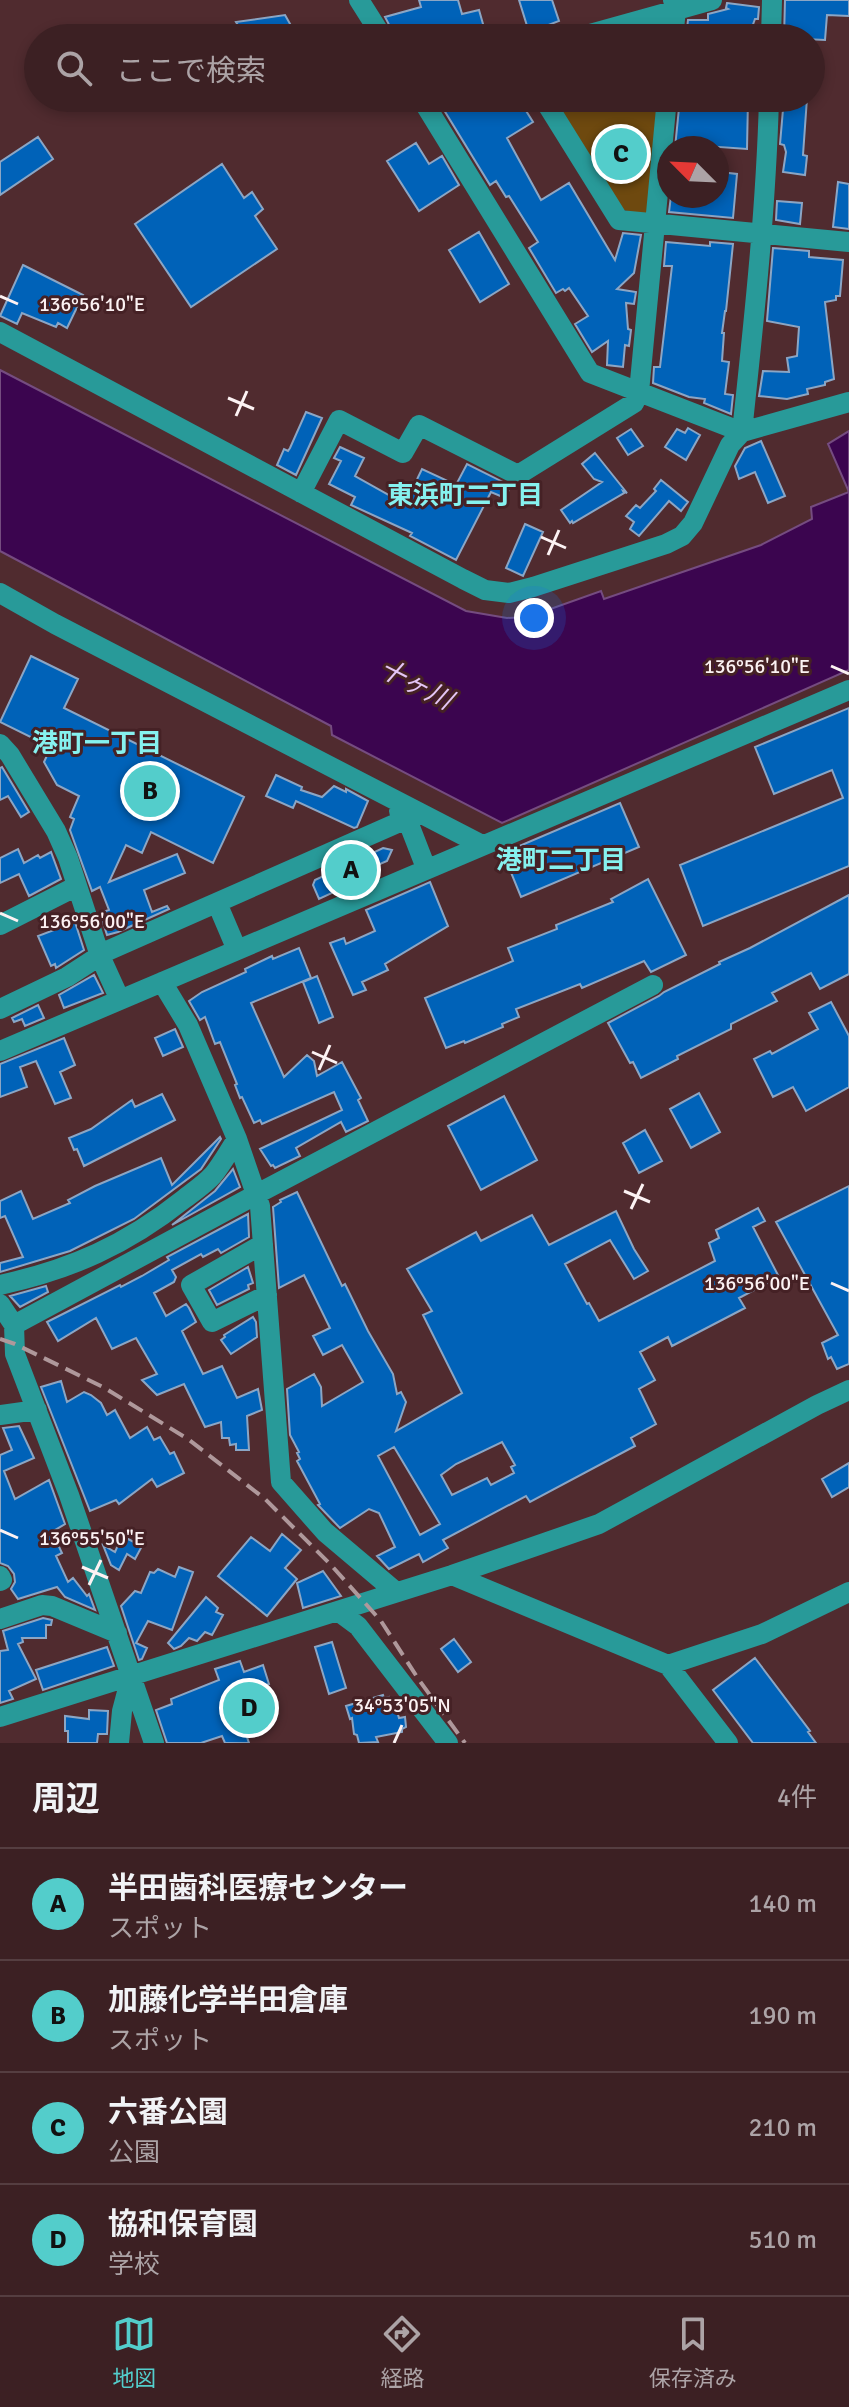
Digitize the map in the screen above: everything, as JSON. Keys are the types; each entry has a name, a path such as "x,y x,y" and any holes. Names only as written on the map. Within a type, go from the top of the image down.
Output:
{"street":[{"path":"359,0 374,24"},
{"path":"618,24 675,5 712,0"},
{"path":"771,24 772,0"},
{"path":"430,112 590,373 742,432"},
{"path":"552,112 619,220 849,242"},
{"path":"301,493 339,420 403,453 419,425 518,475 634,403 639,392 666,112"},
{"path":"742,432 762,234 768,112"},
{"path":"0,332 463,579 485,590 509,593 666,544 682,536 693,523 730,445 742,432 849,402"},
{"path":"0,593 382,794 413,816 482,845"},
{"path":"0,1051 849,690"},
{"path":"0,744 49,819 68,858 80,902 120,1000"},
{"path":"413,816 426,868"},
{"path":"0,1009 67,977 100,956 413,816"},
{"path":"0,925 77,886"},
{"path":"217,903 237,950"},
{"path":"162,982 188,1025 237,1139 260,1206 281,1482 325,1532 396,1592"},
{"path":"14,1325 653,985"},
{"path":"0,1285 34,1278 82,1262 123,1241 166,1214 212,1177 237,1139"},
{"path":"263,1244 191,1285 212,1322 267,1295"},
{"path":"0,1304 14,1325 15,1354 154,1743"},
{"path":"0,1717 339,1612 599,1524 849,1390"},
{"path":"0,1415 37,1410"},
{"path":"452,1575 668,1665 728,1743"},
{"path":"668,1665 762,1634 849,1592"},
{"path":"0,1619 42,1605 52,1606 117,1633"},
{"path":"339,1612 358,1626 448,1743"},
{"path":"119,1743 122,1711 131,1677"}],"shaded area":[{"path":"561,112 661,112 651,211 645,215 620,209"}],"water":[{"name":"十ヶ川","path":"0,370 466,611 507,618 528,617 601,591 604,599 761,545 812,519 811,507 849,492 849,670 502,823 332,735 331,726 0,551"},
{"path":"849,431 849,492 828,444"}],"building":[{"path":"419,0 458,0 462,14 479,10 483,24 389,24 385,17 421,7"},
{"path":"519,0 552,0 559,21 526,24"},
{"path":"785,0 849,0 849,16 827,15 825,40 825,24 784,24"},
{"path":"727,3 759,7 758,19 753,24 688,24 688,20 708,20 708,14 726,8"},
{"path":"285,15 290,24 237,24"},
{"path":"445,112 527,112 533,122 507,138 541,200 569,183 615,260 623,233 641,235 634,273 617,289 636,292 634,304 626,303 628,329 631,330 629,346 625,345 623,367 607,365 608,341 592,352 575,324 588,316 569,288 556,293 529,248 538,242 509,196 506,197 496,181 490,185"},
{"path":"679,112 748,112 747,149 729,148 729,136 676,136"},
{"path":"783,112 806,112 805,175 783,172 786,152 784,145 780,144"},
{"path":"38,137 53,159 0,195 0,162"},
{"path":"416,143 429,164 442,156 459,185 419,211 387,161"},
{"path":"222,164 244,198 252,192 263,209 255,216 277,249 191,307 135,224"},
{"path":"729,173 737,174 733,218 669,212 670,208 729,208"},
{"path":"838,182 849,184 849,229 833,227"},
{"path":"777,201 802,203 800,224 776,220"},
{"path":"479,232 509,284 480,302 449,250"},
{"path":"666,242 710,246 710,242 733,244 722,333 722,361 729,362 725,394 733,395 731,414 704,403 705,399 689,397 653,383 654,367 660,367 672,266 664,266"},
{"path":"773,248 809,251 809,257 843,260 840,296 825,302 834,379 825,382 825,385 807,389 808,394 787,399 759,396 763,371 789,372 787,358 797,356 799,327 767,321"},
{"path":"23,265 83,295 67,328 58,323 56,327 22,313 17,324 0,316"},
{"path":"306,412 322,418 296,475 277,465 284,449 288,451 290,448"},
{"path":"688,428 700,435 686,460 665,447 677,429 685,433"},
{"path":"631,429 643,446 628,455 617,438"},
{"path":"761,441 785,496 768,503 755,472 739,479 735,466 745,448"},
{"path":"340,447 364,458 355,476 405,504 422,469 456,485 467,464 511,486 505,498 491,492 456,560 410,536 412,533 351,505 355,497 329,484 341,461 334,458"},
{"path":"595,453 627,493 623,491 570,523 561,510 602,482 594,479 582,464"},
{"path":"661,480 688,502 681,511 669,501 639,536 630,529 634,522 626,516 636,505 640,508 656,491 654,489"},
{"path":"525,524 543,532 523,576 506,568"},
{"path":"31,656 78,679 64,708 244,797 213,863 151,832 142,853 126,845 109,882 177,854 185,873 144,890 152,912 167,906 169,909 118,932 107,935 100,913 109,910 100,887 92,891 70,830 74,819 70,817 79,796 57,785 44,762 51,747 0,722"},
{"path":"849,708 849,866 703,926 680,865 843,798 832,770 774,794 755,747"},
{"path":"2,767 29,812 21,817 8,796 0,800"},
{"path":"276,775 302,787 301,790 322,797 334,786 368,801 357,827 296,801 293,808 266,796"},
{"path":"620,803 639,847 521,897 503,853"},
{"path":"383,848 392,850 387,861 359,873 362,879 319,899 313,885 315,880"},
{"path":"18,849 24,863 51,852 61,879 29,896 19,874 0,883 0,858"},
{"path":"648,879 686,955 651,972 644,961 582,988 580,984 516,1009 519,1017 502,1024 503,1027 446,1048 425,998 513,961 508,948 613,902 611,899"},
{"path":"430,882 448,926 385,964 388,970 362,982 366,990 353,995 330,943 344,938 346,944 375,931 366,910"},
{"path":"849,895 849,974 820,989 811,973 772,993 777,1001 731,1024 731,1029 641,1078 608,1023"},
{"path":"75,922 84,950 56,968 55,964 51,966 38,936"},
{"path":"299,948 311,978 251,1003 284,1077 307,1055 314,1061 317,1076 342,1062 361,1098 358,1100 368,1121 346,1132 341,1122 296,1148 300,1156 275,1168 260,1149 342,1110 334,1092 262,1124 260,1120 254,1123 240,1098 220,1042 215,1044 205,1017 200,1020 189,1001 246,972 245,969"},
{"path":"94,975 103,993 64,1008 59,995"},
{"path":"317,976 333,1017 319,1023 303,982"},
{"path":"831,1002 849,1036 849,1087 806,1111 793,1087 773,1097 754,1059 770,1051 772,1054 818,1029 809,1013"},
{"path":"38,1005 44,1018 25,1026 22,1019 14,1022 12,1018"},
{"path":"175,1029 183,1047 163,1056 155,1038"},
{"path":"64,1038 75,1065 60,1072 71,1098 55,1104 36,1061 20,1067 27,1087 0,1097 0,1064"},
{"path":"699,1093 720,1132 691,1148 670,1109"},
{"path":"162,1094 175,1120 84,1166 69,1138 91,1129 132,1100 135,1107"},
{"path":"504,1096 537,1160 481,1190 448,1126"},
{"path":"645,1130 662,1161 639,1173 623,1143"},
{"path":"220,1137 201,1169 134,1219 70,1251 0,1272 0,1263 23,1257 5,1216 0,1218 0,1201 21,1191 33,1219 70,1203 68,1200 95,1186 161,1158 172,1185"},
{"path":"233,1169 240,1187 172,1225 215,1191"},
{"path":"849,1186 849,1364 837,1369 831,1357 828,1359 822,1343 838,1335 776,1222"},
{"path":"297,1192 342,1286 345,1284 393,1374 397,1394 401,1392 406,1402 396,1431 462,1393 423,1315 432,1311 407,1269 476,1232 481,1241 532,1215 549,1245 616,1211 648,1271 634,1279 610,1240 565,1264 599,1321 715,1261 709,1243 719,1238 716,1230 758,1208 765,1221 753,1227 779,1277 739,1298 745,1308 672,1346 668,1337 640,1352 655,1380 639,1389 656,1424 631,1438 635,1446 530,1502 526,1496 443,1540 448,1548 423,1562 419,1554 389,1569 377,1556 395,1547 379,1513 369,1509 340,1528 318,1505 297,1461 300,1459 299,1452 290,1435 287,1389 314,1374 321,1387 322,1406 363,1382 342,1345 323,1355 313,1336 330,1328 304,1275 279,1288 273,1207","holes":["502,1442 515,1465 511,1467 514,1473 491,1485 487,1478 452,1495 441,1475 456,1464","394,1447 440,1524 420,1535 378,1456"]},
{"path":"248,1214 249,1237 221,1253 218,1249 203,1257 201,1254 172,1270 176,1277 174,1282 154,1293 166,1316 186,1304 189,1308 196,1322 182,1331 203,1374 222,1366 237,1398 258,1389 262,1410 247,1416 249,1450 236,1450 236,1444 230,1445 229,1438 222,1438 221,1422 205,1427 184,1384 157,1395 142,1380 157,1374 136,1338 112,1349 96,1318 58,1341 47,1322 142,1276 169,1260 167,1257"},
{"path":"248,1267 253,1283 248,1285 249,1289 217,1305 209,1290"},
{"path":"46,1286 48,1292 20,1307 10,1296"},
{"path":"253,1317 257,1337 231,1354 221,1340"},
{"path":"61,1381 67,1402 84,1392 91,1395 101,1403 107,1415 115,1410 130,1438 147,1427 154,1440 160,1437 170,1454 174,1452 184,1473 157,1487 152,1479 119,1504 116,1500 90,1511 41,1387"},
{"path":"19,1426 34,1458 4,1471 15,1499 49,1480 65,1524 52,1532 62,1553 56,1556 68,1582 73,1578 87,1596 89,1594 95,1610 65,1597 57,1587 18,1599 11,1589 15,1582 14,1574 8,1566 0,1563 0,1455 12,1450 3,1428"},
{"path":"849,1463 849,1487 832,1497 822,1479"},
{"path":"282,1534 301,1550 285,1568 297,1579 267,1616 218,1576 251,1537 270,1551"},
{"path":"122,1536 142,1546 135,1559 127,1554 119,1570 111,1565 103,1545 115,1552"},
{"path":"179,1567 193,1572 172,1630 148,1621 136,1643 147,1648 139,1660 121,1606 135,1591 141,1593 150,1572 158,1569 175,1577"},
{"path":"323,1571 341,1596 303,1608 297,1583"},
{"path":"206,1597 218,1608 216,1612 223,1615 212,1635 205,1632 197,1641 189,1638 174,1649 168,1643"},
{"path":"43,1618 52,1620 51,1625 46,1625 46,1638 22,1638 23,1642 18,1644 36,1679 9,1691 13,1699 0,1703 0,1651 8,1650 3,1631"},
{"path":"454,1639 471,1662 458,1672 441,1649"},
{"path":"332,1642 346,1688 329,1694 315,1647"},
{"path":"107,1647 114,1666 43,1690 36,1670"},
{"path":"755,1658 816,1743 753,1743 713,1690"},
{"path":"240,1661 244,1672 263,1665 269,1684 233,1696 249,1743 225,1743 222,1736 201,1743 167,1743 156,1710 172,1704 171,1699 219,1680 215,1669"},
{"path":"383,1695 394,1701 399,1718 405,1717 406,1727 402,1732 376,1737 378,1742 359,1743 346,1706"},
{"path":"89,1710 108,1711 107,1734 98,1734 97,1743 68,1743 65,1716 89,1719"}],"railway":[{"path":"0,1339 103,1387 188,1439 265,1499 381,1621 465,1743"}],"place":[{"name":"六番公園","path":"621,154"},
{"name":"加藤化学半田倉庫","path":"150,791"},
{"name":"半田歯科医療センター","path":"351,870"},
{"name":"協和保育園","path":"249,1708"}],"district":[{"name":"東浜町二丁目","path":"465,495"},
{"name":"港町一丁目","path":"97,743"},
{"name":"港町二丁目","path":"561,860"}]}
